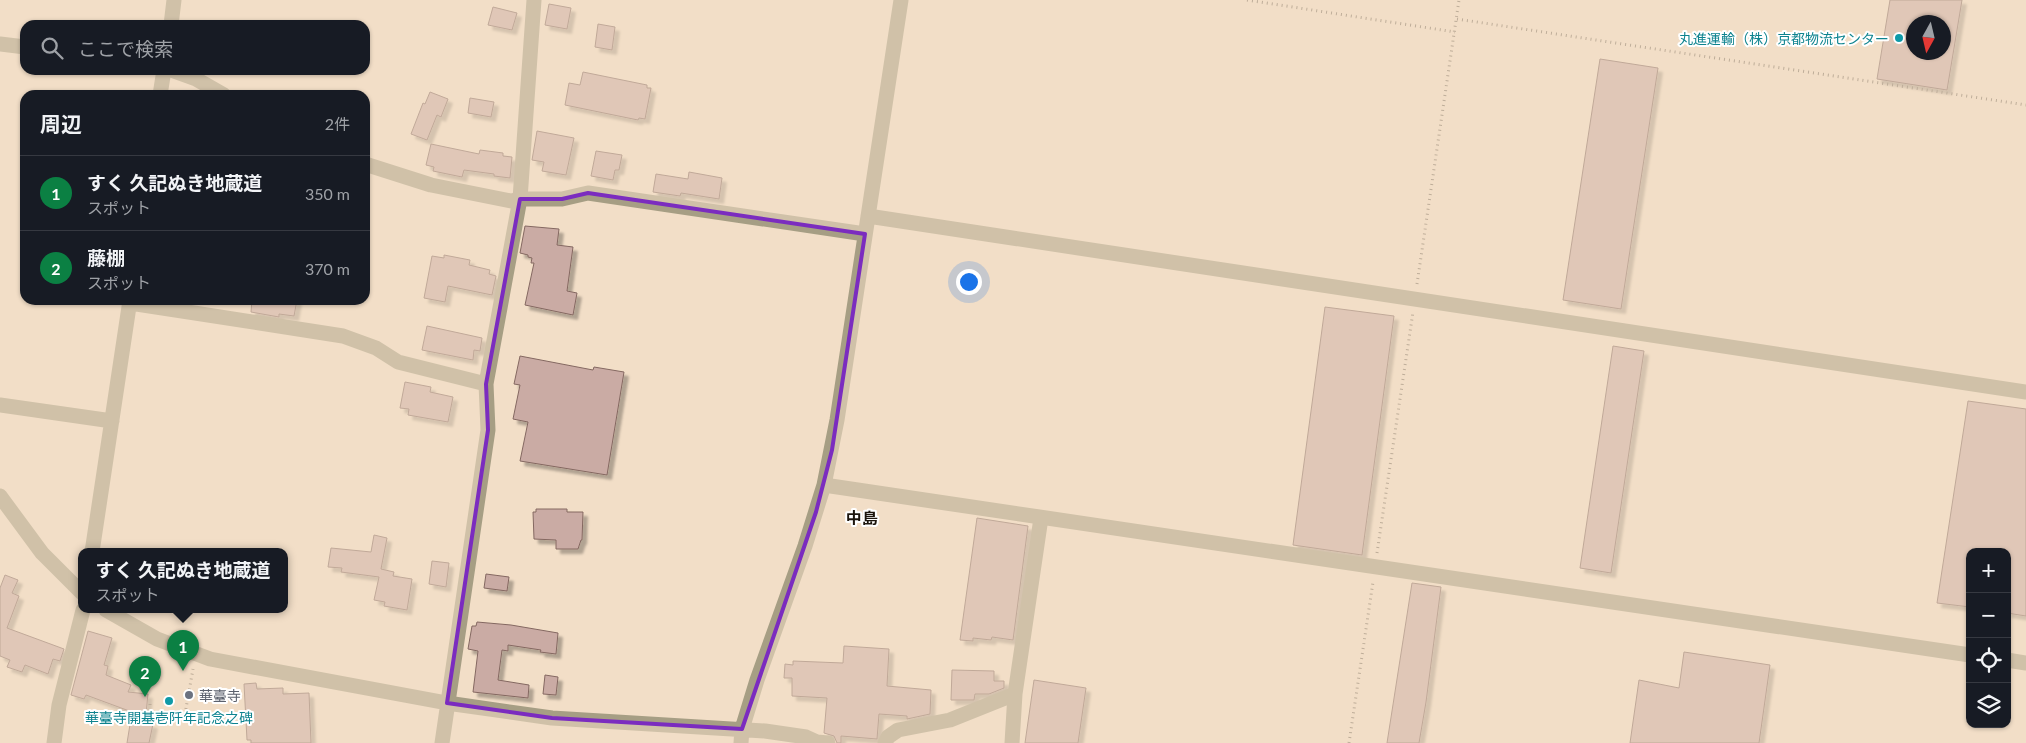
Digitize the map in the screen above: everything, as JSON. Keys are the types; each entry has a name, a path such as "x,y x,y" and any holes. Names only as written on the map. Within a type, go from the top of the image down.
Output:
{"street":[{"path":"172,20 174,0"},
{"path":"442,743 488,430 486,384 520,199 534,0"},
{"path":"741,736 769,645 805,546 824,485 837,420 901,0"},
{"path":"0,44 20,46"},
{"path":"161,90 163,75"},
{"path":"185,75 215,90"},
{"path":"370,166 431,185 511,201 520,199 562,199 588,194 865,234"},
{"path":"868,216 2026,392"},
{"path":"93,548 130,305"},
{"path":"149,305 343,336 376,348 398,362 486,384"},
{"path":"0,405 112,421"},
{"path":"824,485 1966,654"},
{"path":"0,496 42,553 78,589"},
{"path":"1012,743 1015,694 1041,518"},
{"path":"54,743 59,705 81,613"},
{"path":"111,613 157,639 210,659 447,703 552,718 741,736 806,737 817,742 828,743"},
{"path":"2011,661 2026,663"},
{"path":"885,743 888,737 898,730 950,720 1015,694"}],"path":[{"path":"1247,0 1455,32"},
{"path":"1350,743 1459,0"},
{"path":"1457,19 2026,105"},
{"path":"185,714 195,653"}],"highlighted area":[{"path":"588,193 865,234 832,450 816,512 742,729 552,718 447,703 488,430 486,384 520,199 562,199"}],"building":[{"name":"丸進運輸（株）京都物流センター","path":"1890,0 1962,0 1947,90 1877,79"},
{"path":"549,4 571,8 567,29 545,25"},
{"path":"493,7 517,13 512,30 488,25"},
{"path":"598,24 615,27 612,50 595,47"},
{"path":"1600,59 1658,68 1621,309 1563,300"},
{"path":"583,72 647,85 647,88 651,88 645,119 639,118 638,120 565,105 569,83 580,85"},
{"path":"430,92 448,99 441,117 437,115 427,140 411,134 423,103 425,104"},
{"path":"470,98 494,102 491,117 468,113"},
{"path":"537,131 574,138 566,175 542,171 544,162 532,160"},
{"path":"431,144 479,154 480,150 503,153 503,156 512,157 510,178 464,170 462,177 433,171 434,167 426,165"},
{"path":"596,151 622,155 619,170 615,170 613,180 591,176"},
{"path":"689,172 722,178 719,199 681,193 680,196 653,192 656,174 688,179"},
{"path":"525,226 559,229 557,245 573,247 567,291 577,293 573,315 525,305 534,263 531,263 532,258 528,257 528,255 520,253"},
{"path":"444,255 470,260 469,265 490,270 489,274 496,276 492,295 448,286 445,302 424,298 432,256 444,258"},
{"path":"252,305 296,305 294,316 279,314 279,317 251,312"},
{"path":"1325,307 1394,316 1362,555 1293,545"},
{"path":"427,326 482,338 480,351 474,350 473,360 422,350"},
{"path":"1613,346 1644,351 1611,573 1580,568"},
{"path":"520,356 593,370 594,367 624,372 607,475 520,461 528,422 513,419 520,385 514,384"},
{"path":"405,382 431,387 430,392 453,397 448,422 408,415 409,409 400,408"},
{"path":"1968,401 2026,409 2026,616 2011,614 2011,548 1966,548 1966,607 1937,603"},
{"path":"536,509 567,509 567,512 583,512 582,540 578,549 556,549 556,540 534,539 533,512 536,512"},
{"path":"977,518 1028,526 1013,640 992,637 991,640 973,638 973,641 960,640"},
{"path":"374,535 387,538 381,569 394,572 393,576 412,579 407,610 384,606 385,602 374,600 379,577 341,572 342,568 328,567 331,548 371,552"},
{"path":"432,561 449,563 446,587 429,584"},
{"path":"486,574 509,577 507,591 484,588"},
{"path":"5,575 18,580 12,593 19,596 7,628 64,649 60,661 53,659 48,674 25,665 22,672 7,667 10,660 0,656 0,588"},
{"path":"1412,583 1441,587 1426,702 1419,743 1387,743"},
{"path":"477,622 511,625 558,633 556,654 508,645 508,651 502,650 498,680 529,685 528,698 473,692 478,651 468,649 472,626 476,626"},
{"path":"88,631 112,638 104,665 108,666 106,675 131,685 128,692 148,694 145,723 153,724 149,743 127,743 132,712 86,695 84,699 71,695"},
{"path":"844,646 889,649 887,686 931,690 930,714 907,719 907,716 879,714 877,739 841,736 841,743 837,743 834,736 824,733 827,698 792,696 792,678 784,678 785,664 793,665 793,661 843,663"},
{"path":"1684,652 1770,665 1759,743 1630,743 1639,680 1679,688"},
{"path":"952,670 994,671 994,681 1004,681 1004,688 989,694 975,694 974,700 951,700"},
{"path":"545,675 558,677 556,695 543,694"},
{"path":"1034,680 1086,688 1078,743 1025,743"},
{"path":"256,683 257,689 283,688 283,694 309,693 311,743 251,743 251,740 247,740 244,684"}],"place":[{"name":"丸進運輸（株）京都物流センター","path":"1899,38"},
{"name":"すく 久記ぬき地蔵道","path":"183,671"},
{"name":"華臺寺","path":"189,695"},
{"name":"藤棚","path":"145,697"},
{"name":"華臺寺開基壱阡年記念之碑","path":"169,701"}],"district":[{"name":"中島","path":"862,517"}]}
